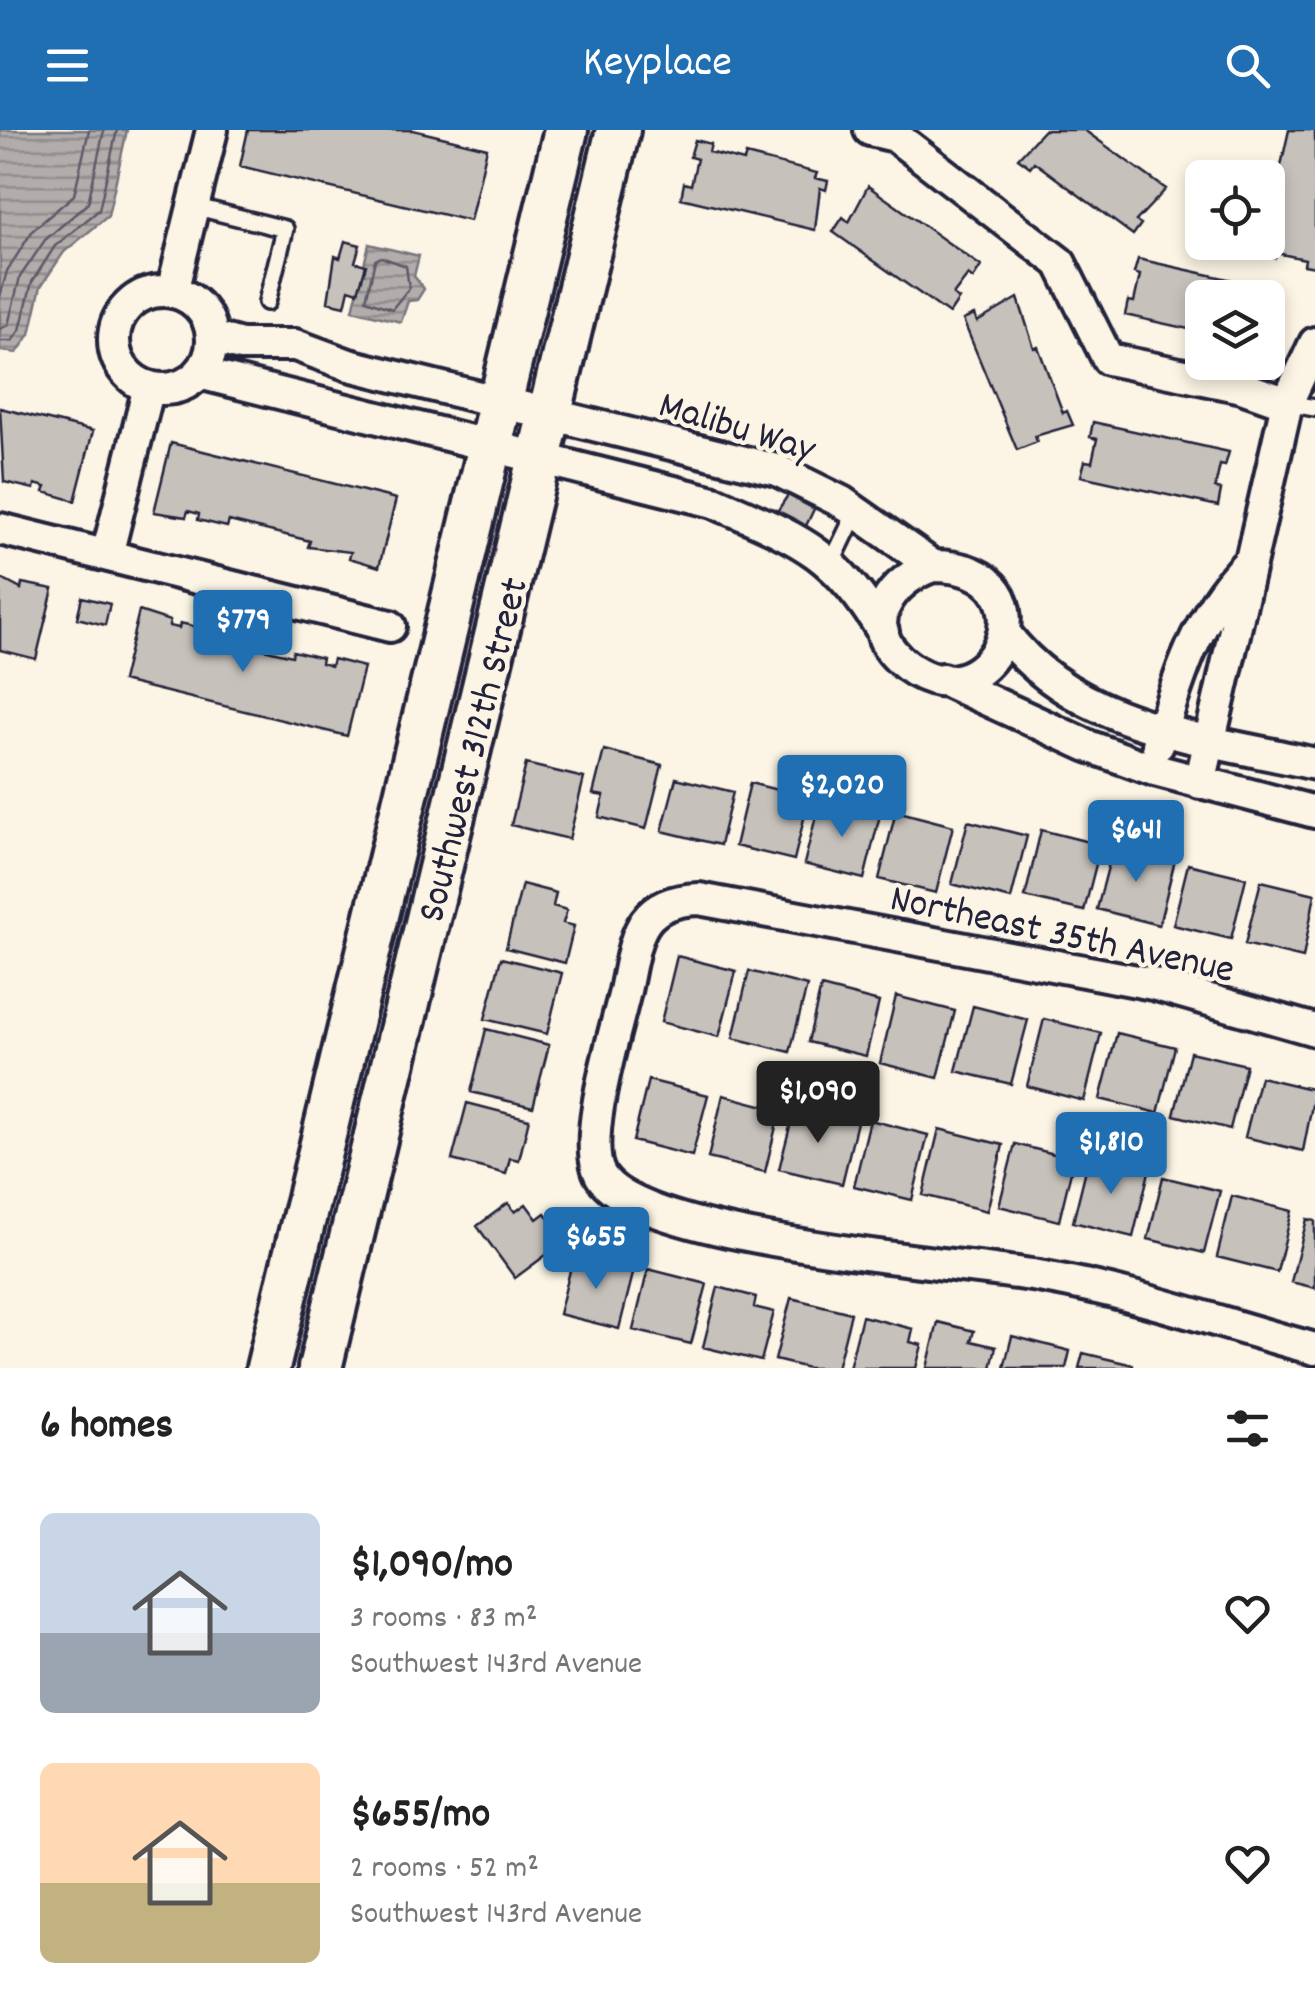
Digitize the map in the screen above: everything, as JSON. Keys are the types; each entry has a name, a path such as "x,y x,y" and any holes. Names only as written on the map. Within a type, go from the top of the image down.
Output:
{"main road":[{"name":"Southwest 312th Street","path":"268,1368 566,130"},
{"name":"Southwest 312th Street","path":"320,1368 618,130"}],"street":[{"path":"172,292 212,130"},
{"path":"887,132 1060,263 1108,359 1242,387 1301,405"},
{"path":"172,292 200,308 227,341 211,352 199,373 182,386 149,387 123,369 114,337 128,306 142,296 172,292"},
{"name":"Malibu Way","path":"227,341 295,345 350,365 777,470 856,512 933,566 966,570 993,590 1006,618 1004,632 1028,664 1103,712 1315,764"},
{"path":"1200,783 1249,562 1301,405 1315,344"},
{"name":"Malibu Way","path":"199,373 489,449 714,502 787,534 832,562 884,632 895,655 916,672 1151,769 1315,812"},
{"path":"108,556 149,387"},
{"path":"0,529 390,626"},
{"path":"1151,769 1186,653 1225,587 1249,562"},
{"path":"884,632 884,609 893,589 910,574 933,566"},
{"path":"942,680 968,676 990,663 1004,642 1004,632"},
{"name":"Northeast 35th Avenue","path":"1315,1030 1153,984 699,898 674,900 656,906 637,935 594,1137 598,1173 614,1192 644,1208 728,1230 1047,1277 1315,1349"}],"lane":[{"path":"193,206 285,229 268,302"},
{"path":"832,562 856,512"}],"water":[{"path":"0,130 127,130 108,216 64,252 41,286 30,334 17,353 0,351"},
{"path":"369,244 419,256 414,276 424,289 417,300 408,301 401,322 353,310"}],"building":[{"path":"248,130 413,130 487,148 470,221 240,166"},
{"path":"1044,130 1084,130 1166,189 1136,221 1141,224 1133,235 1034,162 1030,167 1018,158"},
{"path":"1289,130 1315,130 1315,267 1304,265 1305,259 1285,255 1282,160"},
{"path":"695,140 711,144 709,152 744,161 746,155 817,173 815,178 828,181 826,190 820,188 815,230 681,198 684,183 691,185 697,159 690,157"},
{"path":"868,186 981,266 973,279 968,275 953,295 959,299 949,314 833,232 843,217 849,222"},
{"path":"345,241 360,245 355,262 366,265 358,292 349,289 345,306 328,302 335,256 340,258"},
{"path":"1138,259 1232,280 1185,280 1185,328 1125,315 1128,301 1134,302 1140,275 1134,273"},
{"path":"1018,298 1034,348 1038,347 1063,413 1067,411 1073,425 1035,436 1037,442 1017,450 963,320 974,315 977,322"},
{"path":"0,408 93,431 75,501 44,492 46,487 35,484 34,489 4,482"},
{"path":"1093,422 1229,452 1225,466 1220,465 1215,488 1221,490 1218,506 1081,476 1085,461 1092,462 1097,439 1090,437"},
{"path":"171,443 396,499 379,567 349,558 351,552 308,547 310,541 229,521 227,527 198,520 199,514 188,511 186,517 154,512"},
{"path":"788,495 814,509 804,530 776,513"},
{"path":"0,578 21,589 22,583 53,589 36,659 0,650"},
{"path":"82,597 110,604 105,625 77,618"},
{"path":"139,611 170,621 169,626 179,628 180,623 211,630 210,636 292,656 293,651 322,658 321,663 331,666 333,659 364,667 347,736 122,681"},
{"path":"604,750 662,765 646,829 599,817 604,796 593,794"},
{"path":"526,764 584,778 569,839 511,825"},
{"path":"676,778 733,792 720,845 662,831"},
{"path":"750,783 809,798 794,860 735,846"},
{"path":"820,800 880,815 864,879 804,864"},
{"path":"896,811 953,826 936,893 879,879"},
{"path":"968,821 1027,836 1011,899 952,884"},
{"path":"1041,830 1101,845 1084,911 1025,897"},
{"path":"1114,844 1175,860 1159,925 1097,909"},
{"path":"1188,864 1246,878 1231,939 1173,925"},
{"path":"1261,881 1315,894 1303,958 1245,944"},
{"path":"522,884 556,893 553,906 567,910 563,923 574,926 565,963 506,948"},
{"path":"677,956 736,971 719,1037 661,1022"},
{"path":"501,958 562,973 547,1034 485,1019"},
{"path":"749,971 807,986 790,1052 733,1038"},
{"path":"821,987 879,1002 866,1056 808,1042"},
{"path":"896,996 955,1011 938,1078 880,1063"},
{"path":"973,1006 1028,1020 1011,1084 956,1071"},
{"path":"1044,1019 1101,1033 1084,1101 1027,1086"},
{"path":"486,1029 549,1045 533,1107 471,1092"},
{"path":"1117,1033 1175,1047 1158,1113 1100,1099"},
{"path":"1190,1052 1246,1065 1230,1129 1174,1115"},
{"path":"1260,1077 1315,1090 1303,1151 1245,1137"},
{"path":"648,1080 708,1095 692,1156 633,1141"},
{"path":"723,1095 780,1110 765,1172 708,1158"},
{"path":"467,1103 529,1119 519,1160 510,1158 506,1174 452,1160"},
{"path":"795,1107 857,1122 842,1184 779,1169"},
{"path":"870,1120 928,1135 912,1200 854,1186"},
{"path":"939,1129 1003,1145 987,1211 923,1195"},
{"path":"1015,1144 1074,1159 1059,1221 999,1206"},
{"path":"1089,1157 1149,1172 1133,1237 1073,1222"},
{"path":"1163,1177 1220,1191 1204,1253 1148,1239"},
{"path":"1232,1196 1292,1211 1277,1272 1217,1257"},
{"path":"508,1203 515,1212 526,1204 537,1219 545,1213 565,1241 515,1278 477,1226"},
{"path":"1307,1219 1315,1221 1315,1288 1291,1282"},
{"path":"574,1255 634,1270 619,1329 559,1314"},
{"path":"648,1269 707,1284 691,1344 633,1330"},
{"path":"718,1287 756,1297 754,1307 774,1312 761,1361 703,1347"},
{"path":"791,1298 851,1313 837,1368 808,1368 775,1360"},
{"path":"862,1316 913,1329 910,1342 922,1345 916,1368 849,1368"},
{"path":"938,1322 974,1331 971,1341 996,1347 991,1368 927,1368"},
{"path":"1012,1336 1070,1351 1066,1368 1004,1368"},
{"path":"1083,1353 1133,1365 1079,1368"}]}
